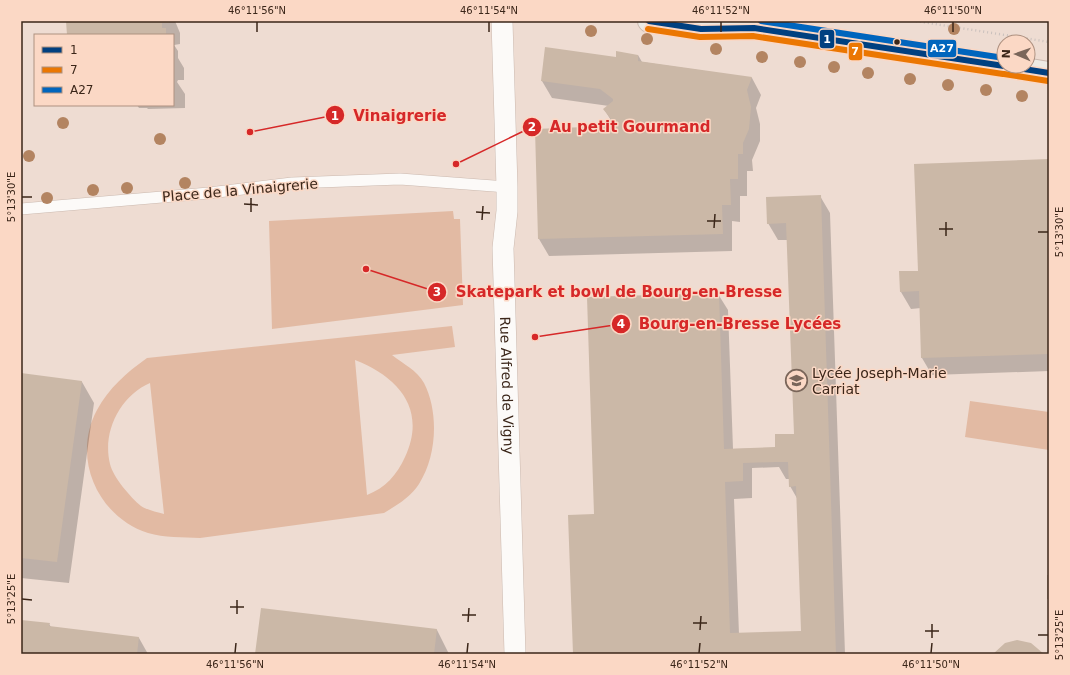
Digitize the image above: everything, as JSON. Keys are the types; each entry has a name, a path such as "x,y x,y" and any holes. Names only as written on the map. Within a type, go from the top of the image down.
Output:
{"street":[{"name":"Rue Alfred de Vigny","path":"502,21 507,187 507,211 503,248 515,654"},
{"path":"649,21 701,29 754,28 996,65"},
{"path":"1036,71 1049,73"}],"lane":[{"name":"Place de la Vinaigrerie","path":"21,209 210,193 292,183 400,179 507,187"}],"path":[{"path":"916,21 1049,42"}],"shaded area":[{"path":"453,211 454,219 460,219 463,305 272,329 269,221"},
{"path":"452,326 455,347 392,355 421,378 429,395 434,420 432,447 425,473 416,489 403,500 384,513 200,538 154,535 130,525 115,514 103,500 94,484 89,466 87,447 90,428 97,410 119,381 147,358","holes":["355,360 371,367 396,386 405,397 413,424 411,440 405,457 398,470 385,485 367,495","150,383 164,514 149,510 141,506 132,498 118,481 110,464 108,452 111,428 122,406 139,389"]},
{"path":"970,401 1049,412 1049,450 965,437"}],"building":[{"path":"66,21 169,21 169,23 162,23 162,28 166,28 166,34 67,34"},
{"path":"545,47 616,57 616,51 638,55 638,61 752,77 747,90 751,107 749,129 743,143 743,154 738,154 738,179 730,179 731,205 722,205 723,234 538,239 535,129 610,126 611,119 603,109 613,101 613,99 600,89 541,81"},
{"path":"1049,159 1049,354 921,358 919,291 900,292 899,271 918,271 914,164"},
{"path":"821,195 836,654 573,654 568,515 594,514 587,297 719,293 724,449 775,447 775,434 794,434 786,223 767,224 766,197","holes":["788,462 789,487 796,486 801,631 730,633 725,482 743,481 743,463"]},
{"path":"21,373 82,381 57,562 21,558"},
{"path":"1047,575 1049,575 1049,599 1047,599"},
{"path":"261,608 437,629 434,654 255,654"},
{"path":"21,620 50,623 49,626 139,637 137,654 21,654"},
{"path":"1017,640 1031,643 1044,654 993,654 1005,643"}],"transit line":[{"name":"1","path":"649,21 701,29 754,28 996,65"},
{"name":"A27","path":"761,21 996,57"},
{"name":"7","path":"648,29 700,37 753,36 996,73"},
{"name":"1","path":"1036,71 1049,73"},
{"name":"7","path":"1004,74 1048,81"}],"place":[{"name":"Vinaigrerie","path":"250,132"},
{"name":"Au petit Gourmand","path":"456,164"},
{"name":"Skatepark et bowl de Bourg-en-Bresse","path":"366,269"},
{"name":"Bourg-en-Bresse Lycées","path":"535,337"},
{"name":"Lycée Joseph-Marie Carriat","path":"796,381"}]}
